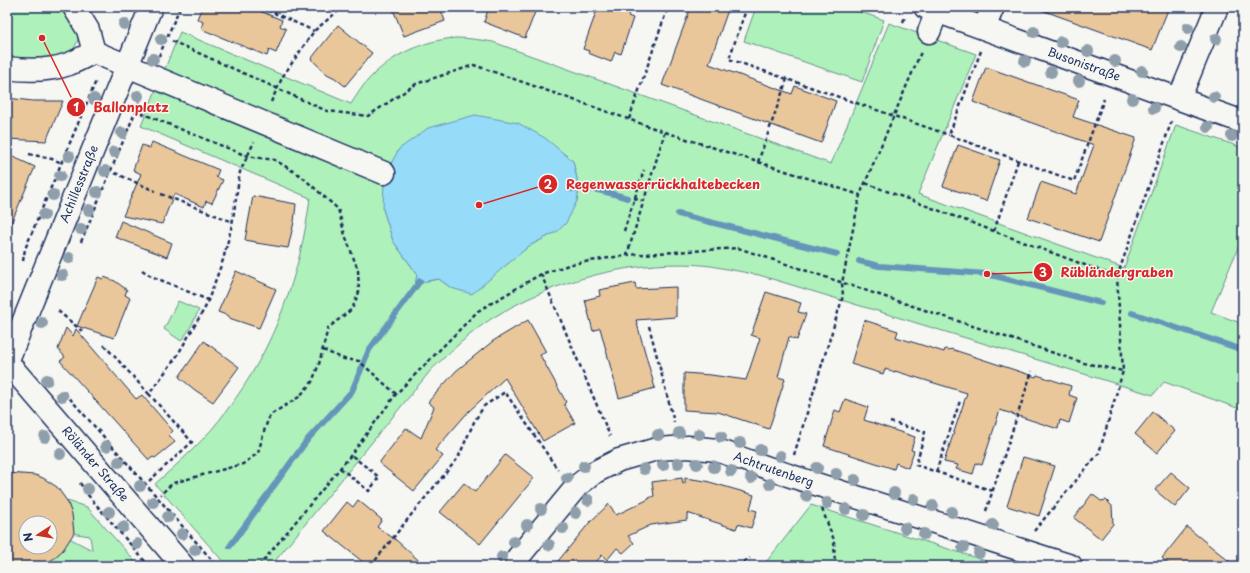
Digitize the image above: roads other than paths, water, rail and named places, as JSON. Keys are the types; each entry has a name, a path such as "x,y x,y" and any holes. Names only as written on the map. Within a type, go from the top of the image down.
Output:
{"street":[{"path":"74,7 88,30 94,52"},
{"name":"Achillesstraße","path":"7,362 151,7"},
{"path":"984,28 993,7"},
{"path":"1179,99 1217,7"},
{"path":"929,32 931,9"},
{"name":"Busonistraße","path":"931,9 1243,122"},
{"path":"7,68 20,70 47,69 69,64 94,52 384,173"},
{"name":"Röländer Straße","path":"7,362 183,566"},
{"name":"Achtrutenberg","path":"511,566 577,486 595,472 619,460 657,449 688,447 717,450 1021,559 1071,566"}],"water":[{"path":"475,115 518,123 545,138 573,161 579,188 577,201 566,223 558,231 529,246 472,294 451,288 439,279 426,281 415,287 417,274 393,241 383,209 384,180 399,149 428,128"}],"waterway":[{"path":"571,189 592,189 627,198"},
{"path":"678,214 837,254"},
{"path":"859,261 879,266 987,274 1101,303"},
{"path":"230,546 308,439 352,391 369,350 420,281"},
{"path":"1132,313 1243,350"}],"place":[{"name":"Ballonplatz","path":"42,38"},
{"name":"Regenwasserrückhaltebecken","path":"479,205"},
{"name":"Rübländergraben","path":"987,274"}]}
